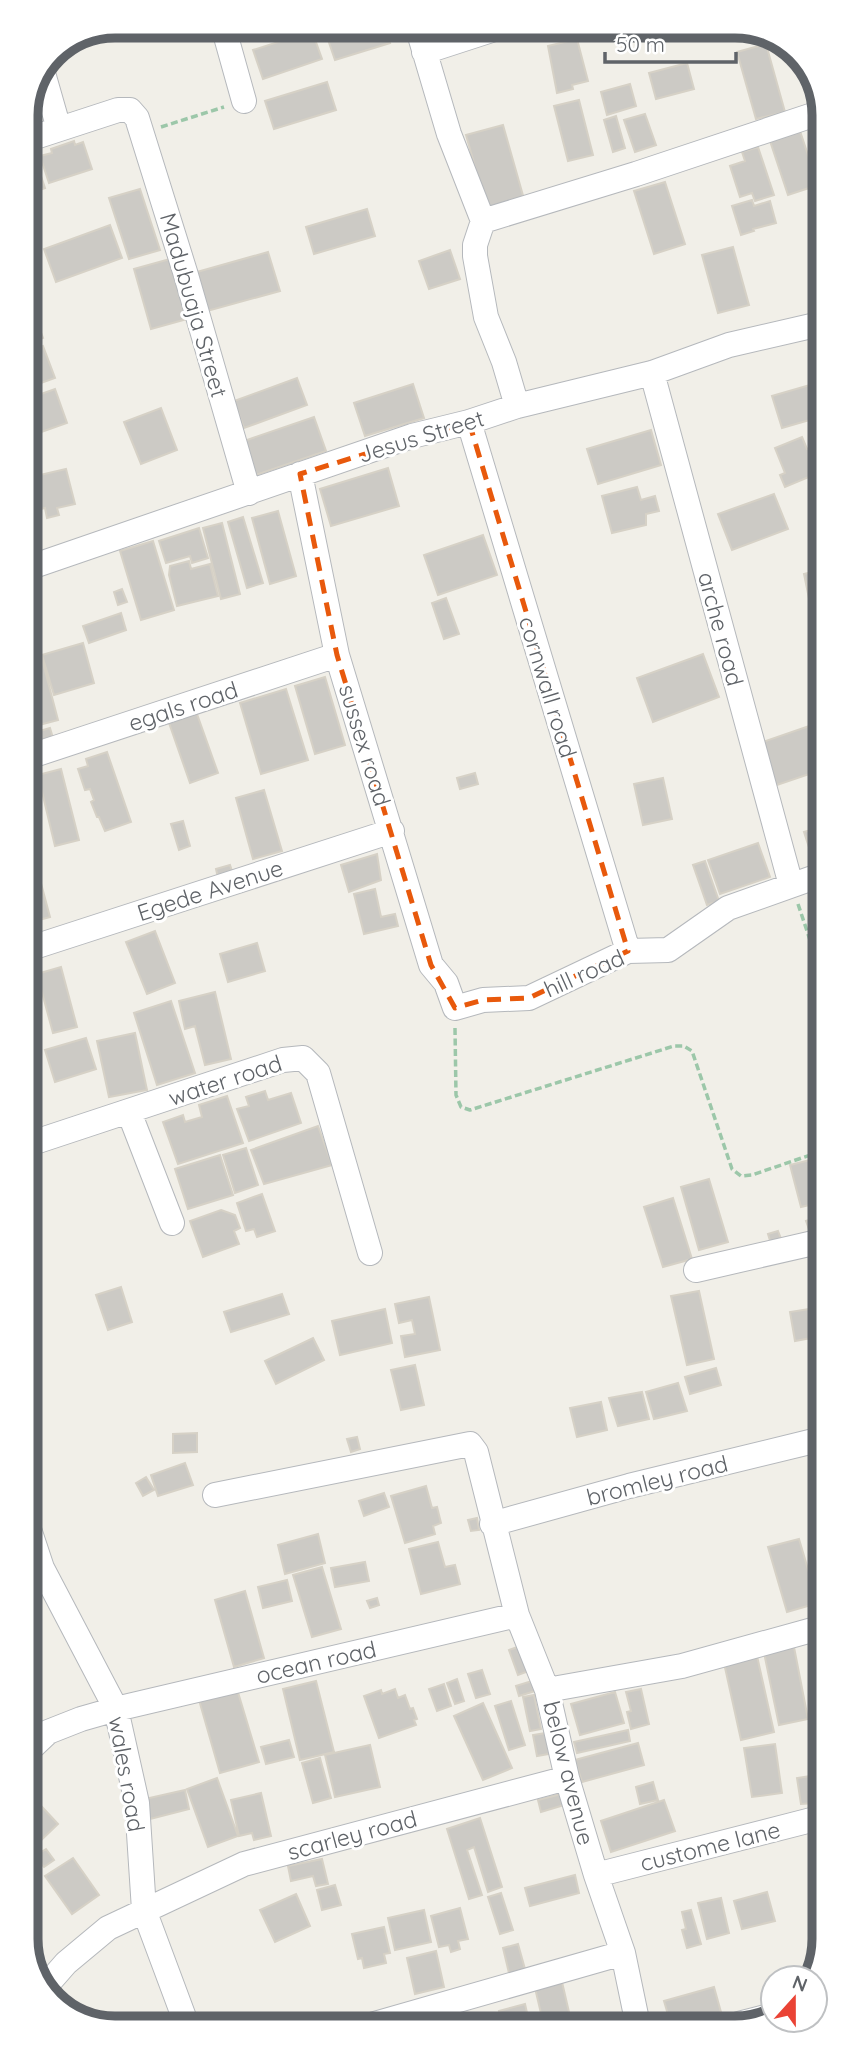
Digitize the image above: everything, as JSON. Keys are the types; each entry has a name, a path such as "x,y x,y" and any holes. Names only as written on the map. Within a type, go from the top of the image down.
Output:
{"street":[{"path":"226,38 244,101"},
{"path":"420,38 449,134 483,221 475,245 481,293 486,317 517,406"},
{"path":"424,52 465,39"},
{"path":"46,82 60,129"},
{"path":"39,136 118,110 130,110 140,125"},
{"path":"483,221 812,115"},
{"name":"Madubuaja Street","path":"140,125 249,493"},
{"name":"Jesus Street","path":"39,564 412,436 517,406 652,373 729,345 812,326"},
{"name":"arche road","path":"652,373 791,885"},
{"name":"cornwall road","path":"468,422 628,951"},
{"name":"sussex road","path":"300,474 337,655 432,965 446,983 455,1008"},
{"name":"egals road","path":"39,753 337,655"},
{"name":"Egede Avenue","path":"39,946 392,831"},
{"name":"hill road","path":"455,1008 483,1000 529,998 628,951 668,950 728,908 812,879"},
{"name":"water road","path":"38,1141 283,1060 303,1058 318,1073 370,1254"},
{"path":"130,1112 172,1223"},
{"path":"696,1270 812,1243"},
{"name":"bromley road","path":"492,1524 629,1486 812,1441"},
{"name":"below avenue","path":"215,1495 470,1444 476,1452 517,1615 547,1690 567,1778 623,1953 636,2016"},
{"name":"wales road","path":"38,1557 116,1709 137,1803 144,1910 184,2016"},
{"name":"ocean road","path":"38,1741 48,1732 116,1709 517,1615"},
{"path":"547,1690 682,1666 812,1630"},
{"name":"scarley road","path":"51,1980 66,1963 108,1928 244,1864 567,1778"},
{"name":"custome lane","path":"596,1875 812,1820"},
{"path":"402,2016 623,1953"}],"path":[{"path":"140,125 244,101"},
{"path":"791,885 812,947"},
{"path":"455,1008 456,1095 461,1107 470,1110 674,1046 684,1046 692,1051 732,1169 741,1176 752,1175 812,1154"}],"highlighted area":[{"path":"469,422 628,951 529,998 483,1000 455,1008 431,965 337,655 300,474"}],"building":[{"path":"289,38 315,38 322,59 263,79 253,50"},
{"path":"328,38 388,38 390,43 335,60"},
{"path":"577,39 588,81 557,93 548,46"},
{"path":"766,45 785,112 756,119 737,52"},
{"path":"687,63 694,89 656,99 649,73"},
{"path":"327,82 336,110 274,129 265,101"},
{"path":"630,84 636,106 607,115 601,92"},
{"path":"579,100 593,155 568,161 554,106"},
{"path":"645,114 656,145 635,152 624,120"},
{"path":"616,116 625,148 613,152 604,120"},
{"path":"503,125 524,199 487,209 466,135"},
{"path":"799,128 812,167 812,187 788,195 769,138"},
{"path":"74,141 75,145 83,142 92,169 49,183 40,156"},
{"path":"758,147 774,195 755,201 752,193 740,197 730,166 745,161 742,152"},
{"path":"39,170 45,188 39,190"},
{"path":"665,182 685,244 654,254 634,191"},
{"path":"140,189 160,250 129,259 109,198"},
{"path":"752,200 754,206 770,201 776,223 741,235 732,206"},
{"path":"367,209 375,236 314,254 306,227"},
{"path":"110,225 122,258 56,282 44,249"},
{"path":"733,247 749,305 718,313 702,255"},
{"path":"450,250 460,279 429,289 419,261"},
{"path":"268,252 280,291 207,311 197,272"},
{"path":"170,259 187,319 151,329 134,269"},
{"path":"43,346 55,378 39,384 39,348"},
{"path":"297,378 307,405 244,428 234,401"},
{"path":"413,384 424,418 365,436 354,403"},
{"path":"812,384 812,419 782,428 772,396"},
{"path":"55,389 67,423 39,433 39,395"},
{"path":"161,408 177,450 141,464 124,422"},
{"path":"314,417 326,451 253,476 241,442"},
{"path":"651,430 661,465 598,484 587,449"},
{"path":"802,437 807,449 812,448 812,476 785,487 780,475 785,473 775,448"},
{"path":"388,468 399,506 331,526 320,489"},
{"path":"66,469 75,504 57,508 59,515 47,518 45,508 39,509 39,475"},
{"path":"637,487 641,500 655,496 659,511 646,514 646,525 612,533 602,496"},
{"path":"774,494 788,529 732,550 718,514"},
{"path":"278,511 296,576 270,584 252,518"},
{"path":"243,517 263,583 247,588 228,522"},
{"path":"222,523 240,594 221,599 203,528"},
{"path":"199,528 208,558 192,563 190,556 166,563 159,541"},
{"path":"483,535 497,575 438,595 424,555"},
{"path":"153,541 174,610 141,620 120,551"},
{"path":"189,561 191,569 210,564 218,596 177,606 169,575 170,566"},
{"path":"812,572 812,613 804,574"},
{"path":"122,589 127,602 118,605 114,592"},
{"path":"446,598 459,634 444,639 432,603"},
{"path":"121,613 126,630 89,643 83,626"},
{"path":"83,643 94,683 54,695 42,655"},
{"path":"703,654 719,697 653,722 637,678"},
{"path":"42,659 58,720 39,725 39,660"},
{"path":"325,677 345,745 315,754 295,686"},
{"path":"286,689 308,760 261,774 240,703"},
{"path":"197,714 218,773 190,783 169,723"},
{"path":"812,725 812,773 774,786 760,743"},
{"path":"50,728 53,738 39,742 39,731"},
{"path":"107,752 131,822 105,831 91,802 94,800 90,789 85,790 78,769 88,766 86,759"},
{"path":"61,769 79,840 55,846 39,775"},
{"path":"475,773 478,784 460,789 457,778"},
{"path":"663,778 672,819 643,825 634,784"},
{"path":"264,790 282,851 253,859 236,798"},
{"path":"183,821 190,846 179,850 171,824"},
{"path":"812,830 812,857 804,832"},
{"path":"758,843 770,877 720,894 708,860"},
{"path":"377,854 381,880 349,892 341,865"},
{"path":"705,861 719,901 707,905 693,865"},
{"path":"230,865 233,874 218,878 216,869"},
{"path":"39,874 50,917 39,920"},
{"path":"375,889 381,917 395,914 398,926 364,934 354,894"},
{"path":"155,931 175,983 147,994 126,942"},
{"path":"257,943 265,971 228,982 220,954"},
{"path":"61,967 77,1027 53,1033 39,974"},
{"path":"215,992 231,1059 205,1065 195,1026 185,1029 179,1001"},
{"path":"171,1001 195,1073 157,1085 134,1013"},
{"path":"135,1033 147,1090 109,1097 97,1041"},
{"path":"86,1038 96,1069 55,1082 45,1050"},
{"path":"265,1091 268,1100 291,1093 301,1123 249,1141 237,1109 249,1106 246,1097"},
{"path":"227,1096 243,1143 178,1164 163,1122 183,1115 185,1122 202,1117 199,1105"},
{"path":"318,1126 332,1165 264,1184 251,1150"},
{"path":"246,1148 258,1185 235,1193 223,1155"},
{"path":"220,1155 233,1195 188,1209 175,1169"},
{"path":"812,1160 812,1204 801,1207 790,1165"},
{"path":"709,1179 728,1242 699,1250 681,1187"},
{"path":"262,1194 275,1231 257,1237 254,1229 246,1231 237,1203"},
{"path":"673,1198 692,1259 663,1267 644,1207"},
{"path":"221,1210 235,1215 240,1228 234,1231 239,1244 203,1257 190,1221"},
{"path":"812,1219 812,1232 810,1232 806,1221"},
{"path":"778,1231 782,1241 771,1244 768,1234"},
{"path":"121,1287 132,1322 108,1330 96,1295"},
{"path":"699,1291 714,1359 687,1365 671,1296"},
{"path":"282,1294 289,1314 231,1332 224,1312"},
{"path":"429,1297 440,1350 405,1357 401,1336 415,1334 412,1320 399,1323 395,1304"},
{"path":"385,1309 392,1343 340,1355 332,1321"},
{"path":"812,1309 812,1338 795,1341 790,1312"},
{"path":"313,1338 324,1360 276,1384 265,1361"},
{"path":"415,1365 424,1405 401,1410 391,1370"},
{"path":"716,1368 721,1385 690,1394 685,1377"},
{"path":"678,1383 687,1411 654,1419 646,1392"},
{"path":"642,1392 649,1419 618,1426 609,1398"},
{"path":"601,1402 607,1430 577,1437 570,1408"},
{"path":"197,1433 197,1452 173,1453 173,1434"},
{"path":"357,1437 360,1449 351,1452 347,1439"},
{"path":"185,1463 193,1485 158,1496 151,1475"},
{"path":"146,1477 154,1490 143,1496 136,1483"},
{"path":"426,1486 432,1508 437,1507 441,1523 433,1526 435,1534 405,1543 391,1496"},
{"path":"384,1493 389,1507 364,1516 359,1501"},
{"path":"477,1518 479,1530 471,1531 468,1520"},
{"path":"318,1534 325,1563 285,1574 278,1545"},
{"path":"799,1539 812,1583 812,1605 787,1612 768,1547"},
{"path":"438,1542 445,1567 455,1565 460,1584 421,1594 409,1549"},
{"path":"365,1562 369,1581 335,1587 331,1568"},
{"path":"322,1567 341,1629 312,1637 293,1575"},
{"path":"287,1580 292,1601 263,1608 258,1587"},
{"path":"245,1591 264,1658 234,1667 215,1600"},
{"path":"377,1598 379,1605 370,1608 367,1601"},
{"path":"793,1642 808,1719 779,1725 763,1648"},
{"path":"520,1646 529,1671 518,1675 509,1650"},
{"path":"757,1656 774,1732 741,1740 724,1663"},
{"path":"482,1670 490,1694 476,1698 468,1674"},
{"path":"457,1679 464,1701 455,1704 447,1683"},
{"path":"316,1681 334,1752 300,1760 283,1689"},
{"path":"532,1681 535,1691 519,1696 516,1686"},
{"path":"444,1684 451,1706 437,1711 429,1689"},
{"path":"237,1689 259,1762 220,1773 199,1700"},
{"path":"395,1689 398,1698 405,1695 410,1709 413,1708 416,1725 379,1738 364,1696 381,1690 382,1694"},
{"path":"641,1689 649,1724 631,1729 627,1712 631,1711 626,1692"},
{"path":"615,1692 624,1723 580,1735 571,1704"},
{"path":"534,1695 541,1729 530,1731 523,1697"},
{"path":"511,1701 525,1745 509,1750 495,1706"},
{"path":"483,1703 512,1768 483,1780 454,1716"},
{"path":"628,1730 630,1741 577,1753 574,1742"},
{"path":"546,1733 549,1754 537,1756 533,1735"},
{"path":"289,1740 294,1757 266,1764 261,1747"},
{"path":"638,1743 644,1765 582,1782 575,1760"},
{"path":"775,1744 782,1793 752,1797 744,1748"},
{"path":"370,1745 380,1787 335,1797 325,1755"},
{"path":"320,1758 331,1798 313,1803 302,1763"},
{"path":"811,1776 812,1803 801,1804 797,1778"},
{"path":"217,1778 238,1836 208,1847 187,1789"},
{"path":"653,1782 658,1800 640,1804 636,1787"},
{"path":"185,1790 189,1809 150,1819 145,1799"},
{"path":"261,1793 271,1836 254,1840 252,1833 239,1836 231,1800"},
{"path":"561,1794 564,1805 541,1812 538,1800"},
{"path":"664,1800 675,1831 611,1852 601,1821"},
{"path":"38,1803 58,1824 38,1843"},
{"path":"480,1818 502,1887 488,1892 474,1847 467,1850 482,1895 469,1899 447,1829"},
{"path":"46,1849 54,1860 44,1867 38,1860 38,1854"},
{"path":"73,1858 99,1895 72,1914 45,1876"},
{"path":"322,1859 328,1884 316,1886 313,1876 291,1881 288,1866"},
{"path":"575,1875 579,1893 530,1906 525,1888"},
{"path":"335,1885 341,1905 322,1910 317,1890"},
{"path":"767,1892 775,1921 742,1929 734,1901"},
{"path":"501,1893 513,1930 500,1934 488,1897"},
{"path":"296,1894 310,1926 275,1942 260,1910"},
{"path":"721,1898 729,1933 707,1939 698,1903"},
{"path":"460,1908 468,1939 458,1941 460,1949 451,1952 449,1945 439,1947 431,1916"},
{"path":"424,1910 431,1942 395,1950 388,1918"},
{"path":"691,1910 701,1944 687,1948 682,1930 686,1929 682,1912"},
{"path":"384,1927 390,1953 384,1954 386,1963 364,1968 362,1958 358,1959 352,1934"},
{"path":"518,1944 525,1969 509,1973 503,1948"},
{"path":"436,1951 444,1987 415,1994 407,1958"},
{"path":"562,1982 570,2016 542,2016 535,1988"},
{"path":"714,1987 722,2016 668,2016 664,2001"},
{"path":"525,2004 528,2016 500,2016 499,2011"}]}
